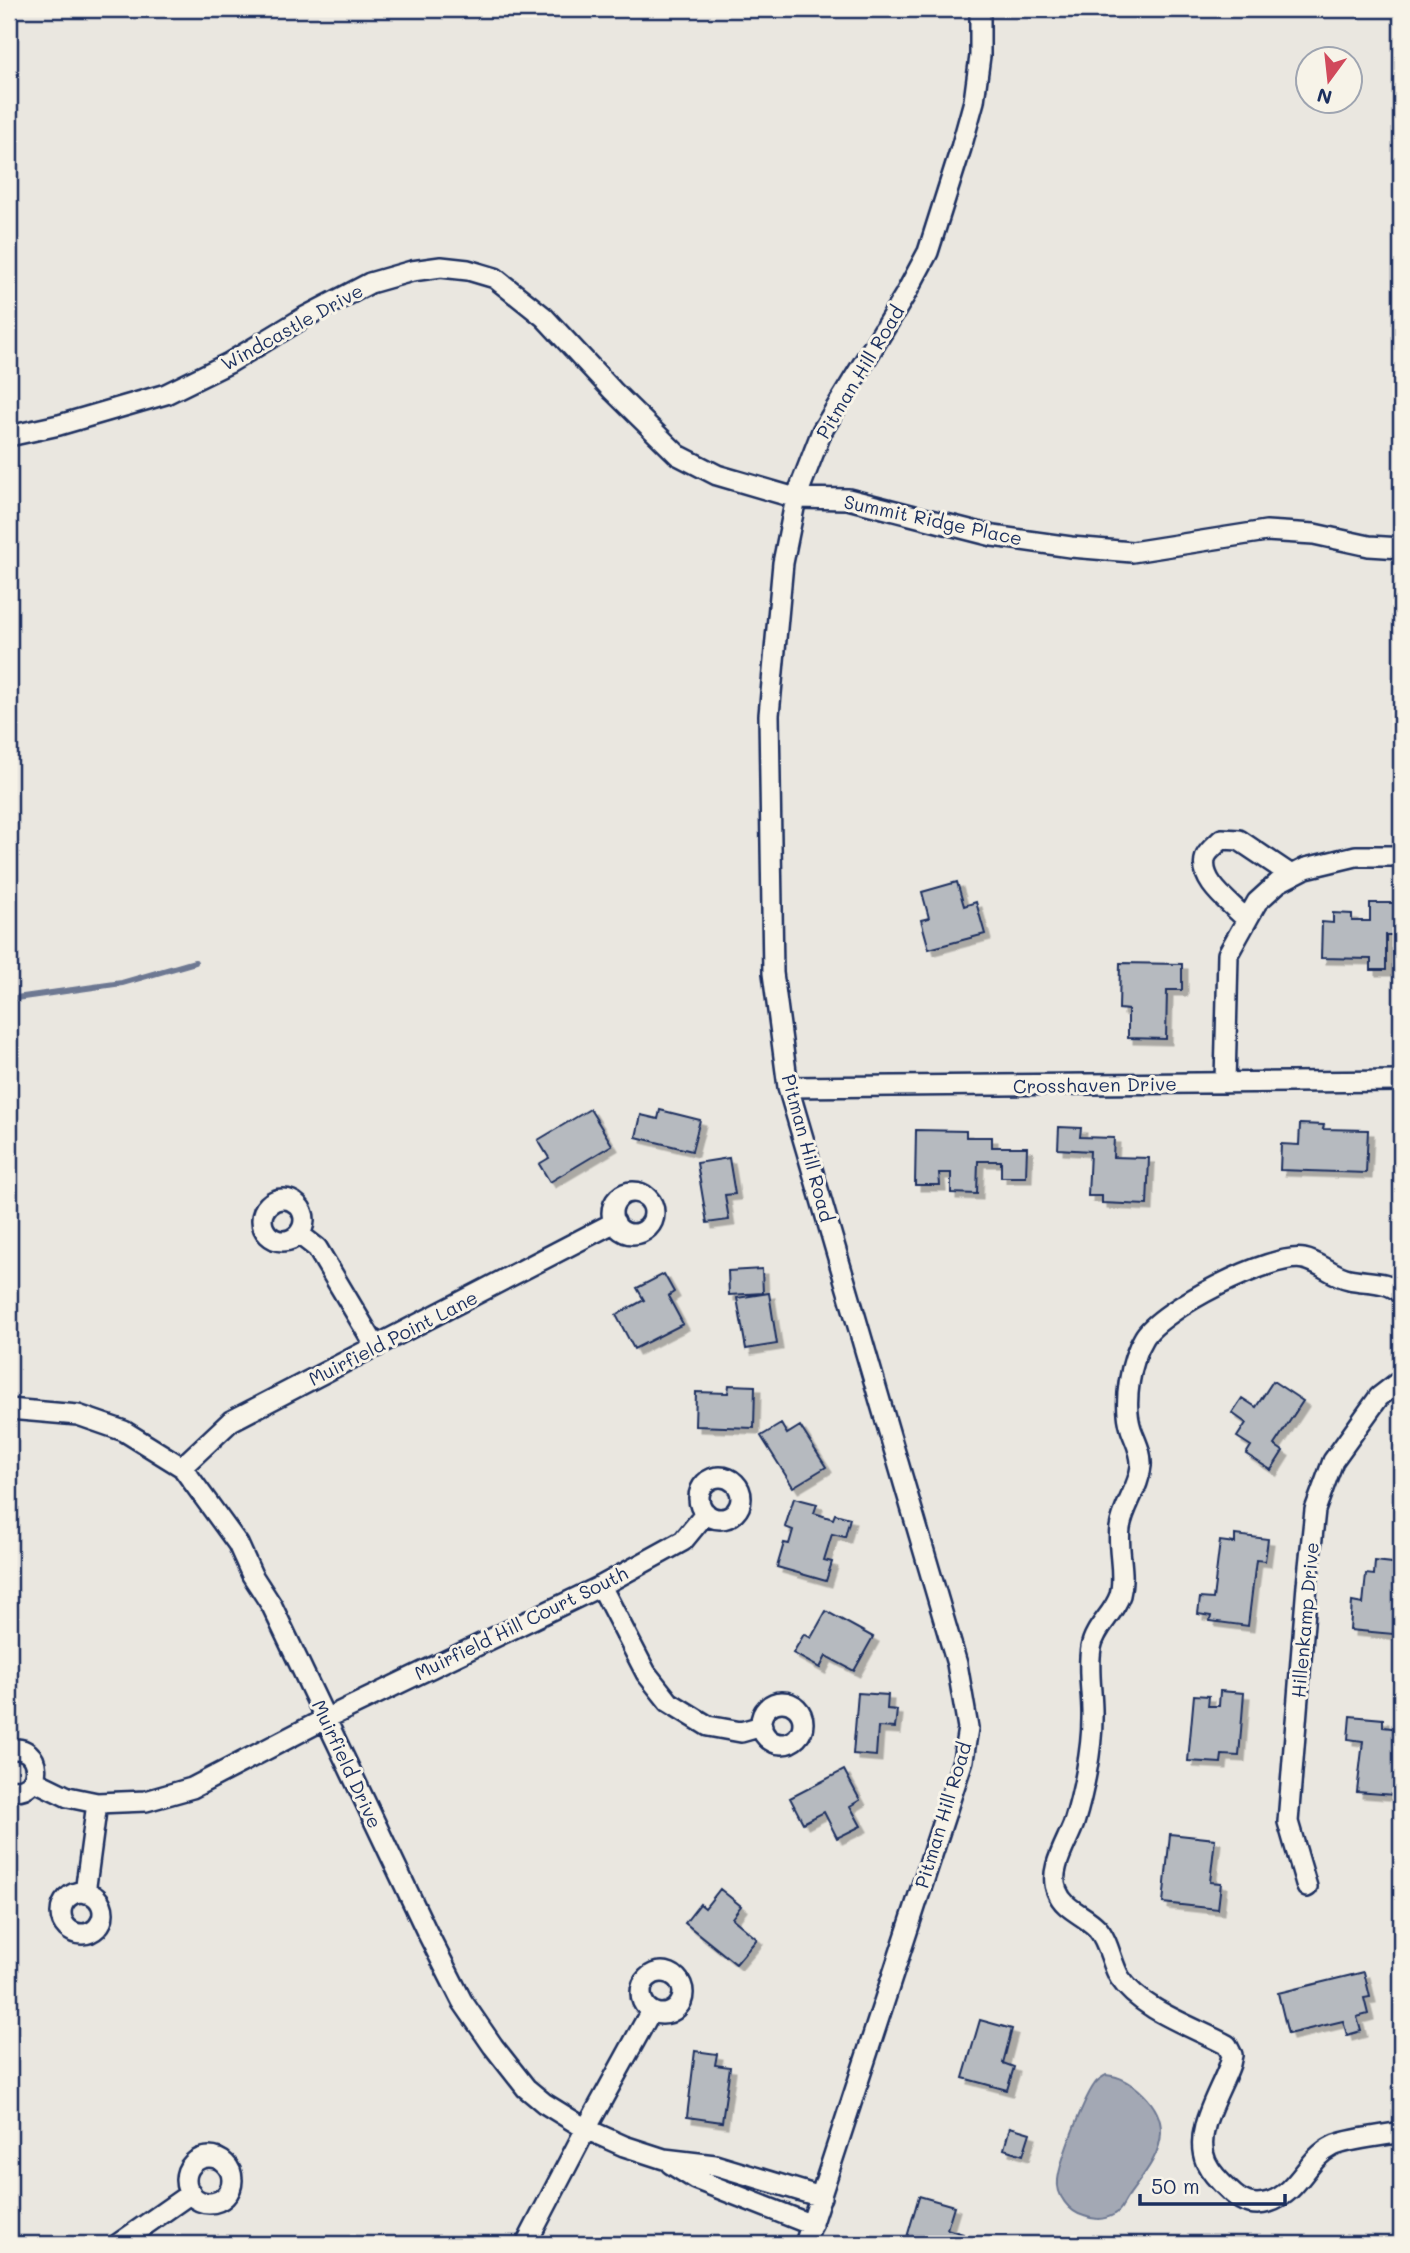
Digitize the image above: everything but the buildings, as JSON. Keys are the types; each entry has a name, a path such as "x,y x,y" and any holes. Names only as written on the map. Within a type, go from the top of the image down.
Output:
{"street":[{"name":"Pitman Hill Road","path":"805,2244 963,1760 968,1728 957,1664 788,1087 773,973 768,715 783,563 796,498 822,431 905,295 928,252 974,101 980,56 980,9"},
{"name":"Windcastle Drive","path":"9,436 59,425 166,394 229,363 305,317 370,283 412,271 441,267 468,270 495,278 544,317 678,455 717,475 796,498"},
{"name":"Summit Ridge Place","path":"796,498 848,499 993,536 1071,547 1132,552 1266,531 1314,534 1369,546 1401,548"},
{"path":"1247,920 1213,887 1204,871 1207,854 1222,839 1239,840 1291,875"},
{"path":"1225,1083 1228,954 1257,902 1279,882 1306,868 1356,856 1401,856"},
{"name":"Crosshaven Drive","path":"788,1087 1401,1081"},
{"name":"Muirfield Point Lane","path":"181,1467 232,1422 615,1222"},
{"path":"299,1234 317,1248 376,1347"},
{"path":"1401,1293 1382,1283 1346,1279 1302,1258 1283,1259 1266,1264 1191,1300 1152,1326 1143,1339 1136,1353 1127,1413 1141,1467 1120,1529 1120,1594 1091,1643 1089,1657 1092,1723 1085,1773 1074,1822 1059,1859 1055,1888 1062,1902 1098,1930 1121,1980 1138,1997 1164,2014 1227,2045 1232,2055 1230,2064 1204,2130 1203,2146 1211,2169 1240,2200 1256,2205 1270,2202 1287,2193 1321,2153 1334,2145 1401,2132"},
{"name":"Hillenkamp Drive","path":"1307,1887 1288,1822 1315,1510 1332,1461 1379,1397 1401,1380"},
{"name":"Muirfield Drive","path":"9,1409 78,1415 124,1430 181,1467 238,1544 252,1575 272,1606 462,2001 526,2088 544,2103 604,2138 664,2159 715,2165 821,2197"},
{"name":"Muirfield Hill Court South","path":"33,1780 68,1797 97,1803 146,1801 192,1788 325,1718 600,1586 682,1541 706,1513"},
{"path":"600,1586 646,1673 669,1702 708,1726 741,1732 762,1726"},
{"path":"9,1750 21,1750 32,1757 36,1770 33,1780 26,1788 9,1789"},
{"path":"85,1893 97,1803"},
{"path":"526,2244 651,2011"},
{"name":"Muirfield Drive","path":"664,2159 695,2179 812,2225"},
{"path":"118,2244 191,2193"}],"shaded area":[{"path":"1106,2075 1125,2081 1143,2094 1156,2112 1161,2132 1154,2158 1120,2209 1111,2216 1096,2219 1078,2214 1069,2207 1061,2197 1058,2180 1067,2145 1084,2104 1095,2083"}],"waterway":[{"path":"9,999 122,983 195,962"}]}
